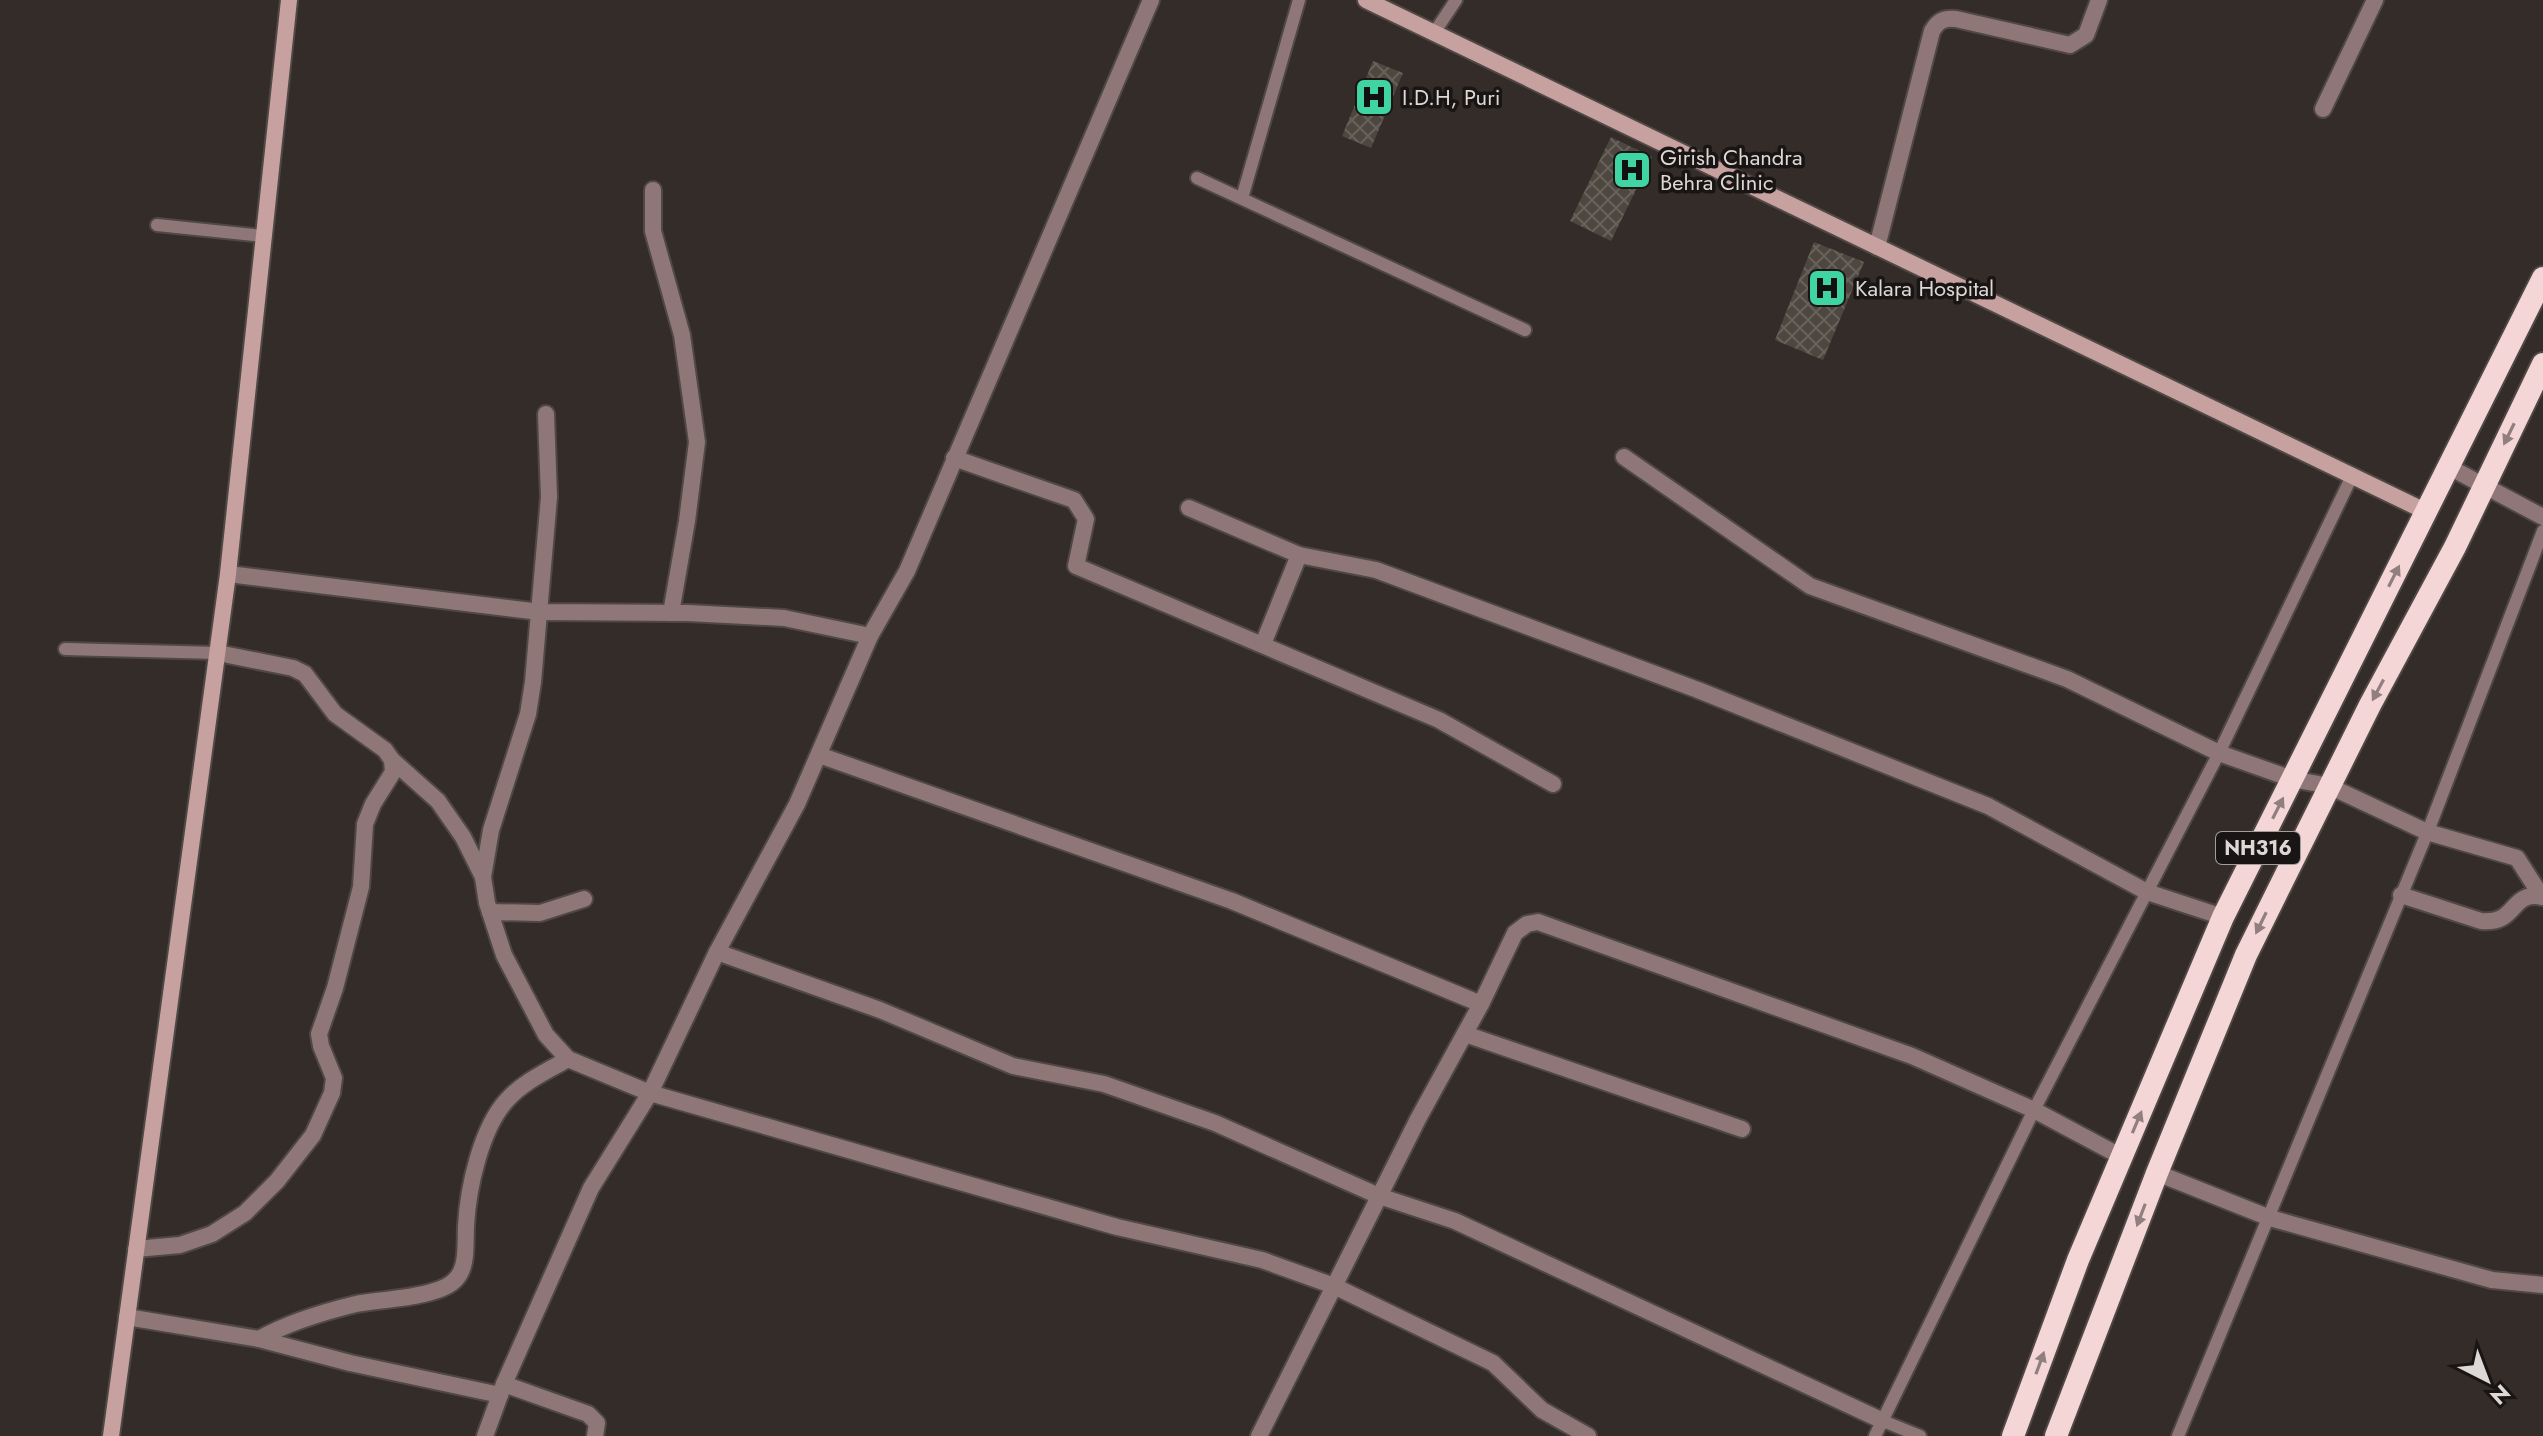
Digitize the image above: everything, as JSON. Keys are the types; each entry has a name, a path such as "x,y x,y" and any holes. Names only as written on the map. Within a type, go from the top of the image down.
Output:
{"highway":[{"name":"NH316","path":"2013,1436 2078,1260 2223,917 2543,278"},
{"name":"NH316","path":"2056,1436 2157,1173 2246,955 2543,364"}],"main road":[{"path":"111,1436 228,574 289,0"},
{"path":"1366,0 2427,512"}],"street":[{"path":"485,1436 502,1389 591,1188 650,1093 717,952 797,804 870,636 907,571 1151,0"},
{"path":"1877,247 1932,31 1937,22 1946,18 1956,19 2070,45 2086,35 2099,0"},
{"path":"2323,109 2375,0"},
{"path":"653,190 653,231 682,335 697,442 671,613"},
{"path":"483,877 491,830 528,714 549,497 546,414"},
{"path":"1624,457 1810,586 2067,679 2219,753 2292,779 2329,786 2427,832 2517,858 2543,897"},
{"path":"954,458 1074,500 1086,519 1076,566 1439,720 1553,784"},
{"path":"2449,467 2543,517"},
{"path":"1189,508 1299,555 1376,570 1756,713 1988,806 2147,892 2223,917"},
{"path":"1263,644 1299,555"},
{"path":"228,574 540,612 784,618 870,636"},
{"path":"218,653 293,668 305,674 335,714 385,750 438,801 463,837 483,877 504,955 528,1004 546,1035 568,1059 650,1093 1117,1227 1262,1260 1334,1286 1493,1363 1542,1410 1588,1436"},
{"path":"819,755 1232,901 1481,1004"},
{"path":"136,1249 180,1245 212,1234 245,1213 277,1181 313,1135 332,1093 334,1078 319,1034 335,988 361,887 365,824 373,804 393,772 392,760"},
{"path":"2401,895 2481,921 2493,922 2509,915 2523,898 2531,895 2543,897"},
{"path":"490,912 540,913 584,899"},
{"path":"1259,1436 1515,933 1527,924 1538,922 1912,1056 2034,1110 2122,1157"},
{"path":"717,952 865,1004 1013,1066 1104,1084 1215,1123 1379,1196 1455,1221 1879,1428"},
{"path":"1465,1034 1742,1129"},
{"path":"259,1339 282,1327 356,1304 431,1291 448,1286 457,1279 462,1268 467,1209 476,1166 494,1118 506,1101 523,1086 568,1059"},
{"path":"2157,1173 2270,1218 2492,1280 2543,1285"},
{"path":"127,1317 259,1339 350,1363 502,1389 594,1417 597,1423 595,1436"}],"lane":[{"path":"1242,198 1299,0"},
{"path":"1434,33 1456,0"},
{"path":"1197,178 1525,330"},
{"path":"157,225 264,236"},
{"path":"1920,1436 1879,1428 2034,1110 2219,753 2352,476"},
{"path":"2178,1436 2427,832 2543,531"},
{"path":"65,649 218,653"}],"building":[{"path":"1373,61 1403,73 1371,148 1342,136"},
{"path":"1611,137 1652,157 1611,241 1570,221"},
{"path":"1814,242 1864,262 1823,360 1775,340"}],"place":[{"name":"I.D.H, Puri","path":"1374,97"},
{"name":"Girish Chandra Behra Clinic","path":"1632,170"},
{"name":"Kalara Hospital","path":"1827,288"}]}
